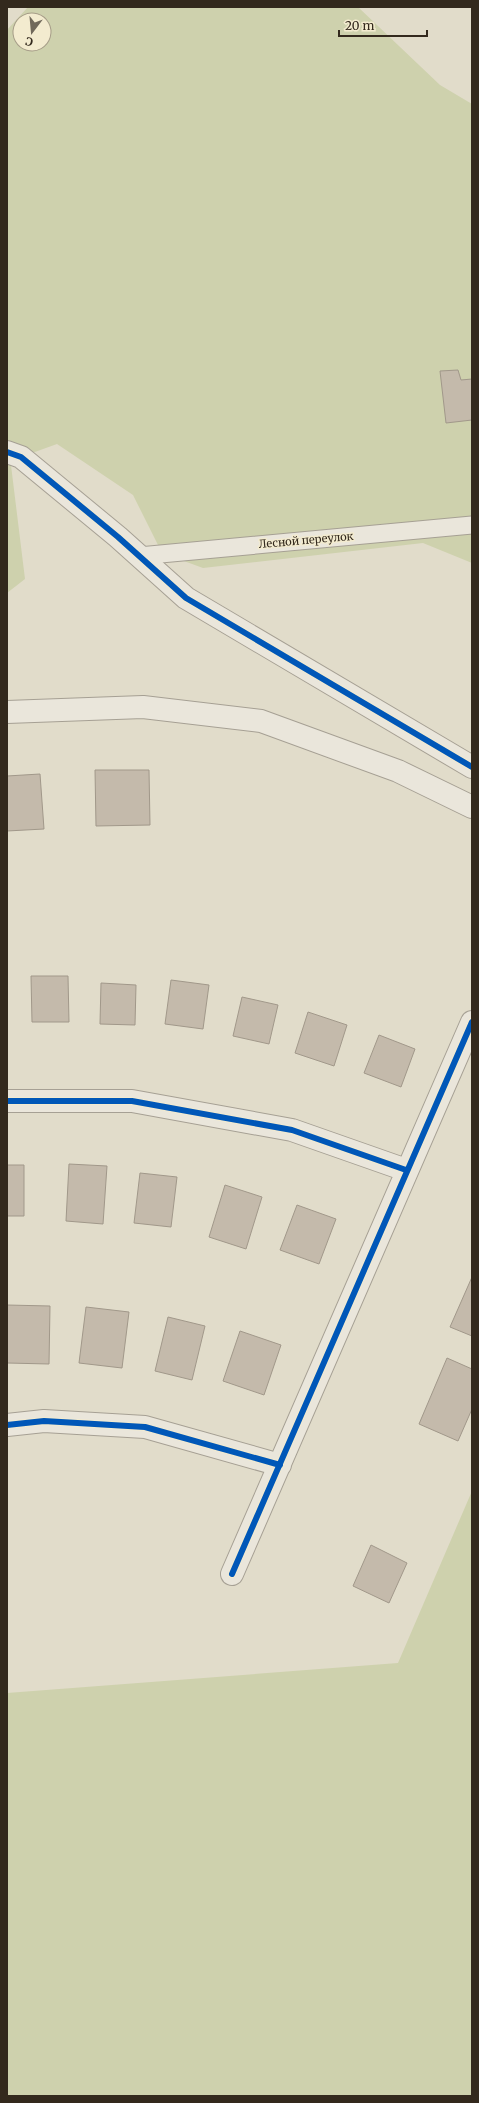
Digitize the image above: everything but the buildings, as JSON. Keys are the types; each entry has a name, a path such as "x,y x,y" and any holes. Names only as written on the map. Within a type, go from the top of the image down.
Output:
{"street":[{"path":"7,452 21,457 139,556 186,598 472,767"},
{"path":"7,712 142,706 261,721 398,770 472,807"},
{"path":"232,1574 406,1170 472,1022"},
{"path":"7,1101 140,1102 292,1130 406,1170"},
{"path":"7,1425 44,1420 145,1427 280,1465"}],"lane":[{"name":"Лесной переулок","path":"139,556 472,525"}],"green space":[{"path":"28,7 358,7 440,85 472,104 472,563 423,543 203,568 162,553 133,495 57,444 21,457 9,449 25,579 7,593 7,30 12,25 12,52 52,52 52,12 23,12"},
{"path":"472,1491 472,2096 7,2096 7,1693 398,1663"}],"cycle path":[{"path":"7,452 21,457 118,537 186,598 472,767"},
{"path":"232,1574 472,1022"},
{"path":"7,1101 132,1101 292,1130 406,1170"},
{"path":"7,1425 44,1421 145,1427 280,1465"}]}
